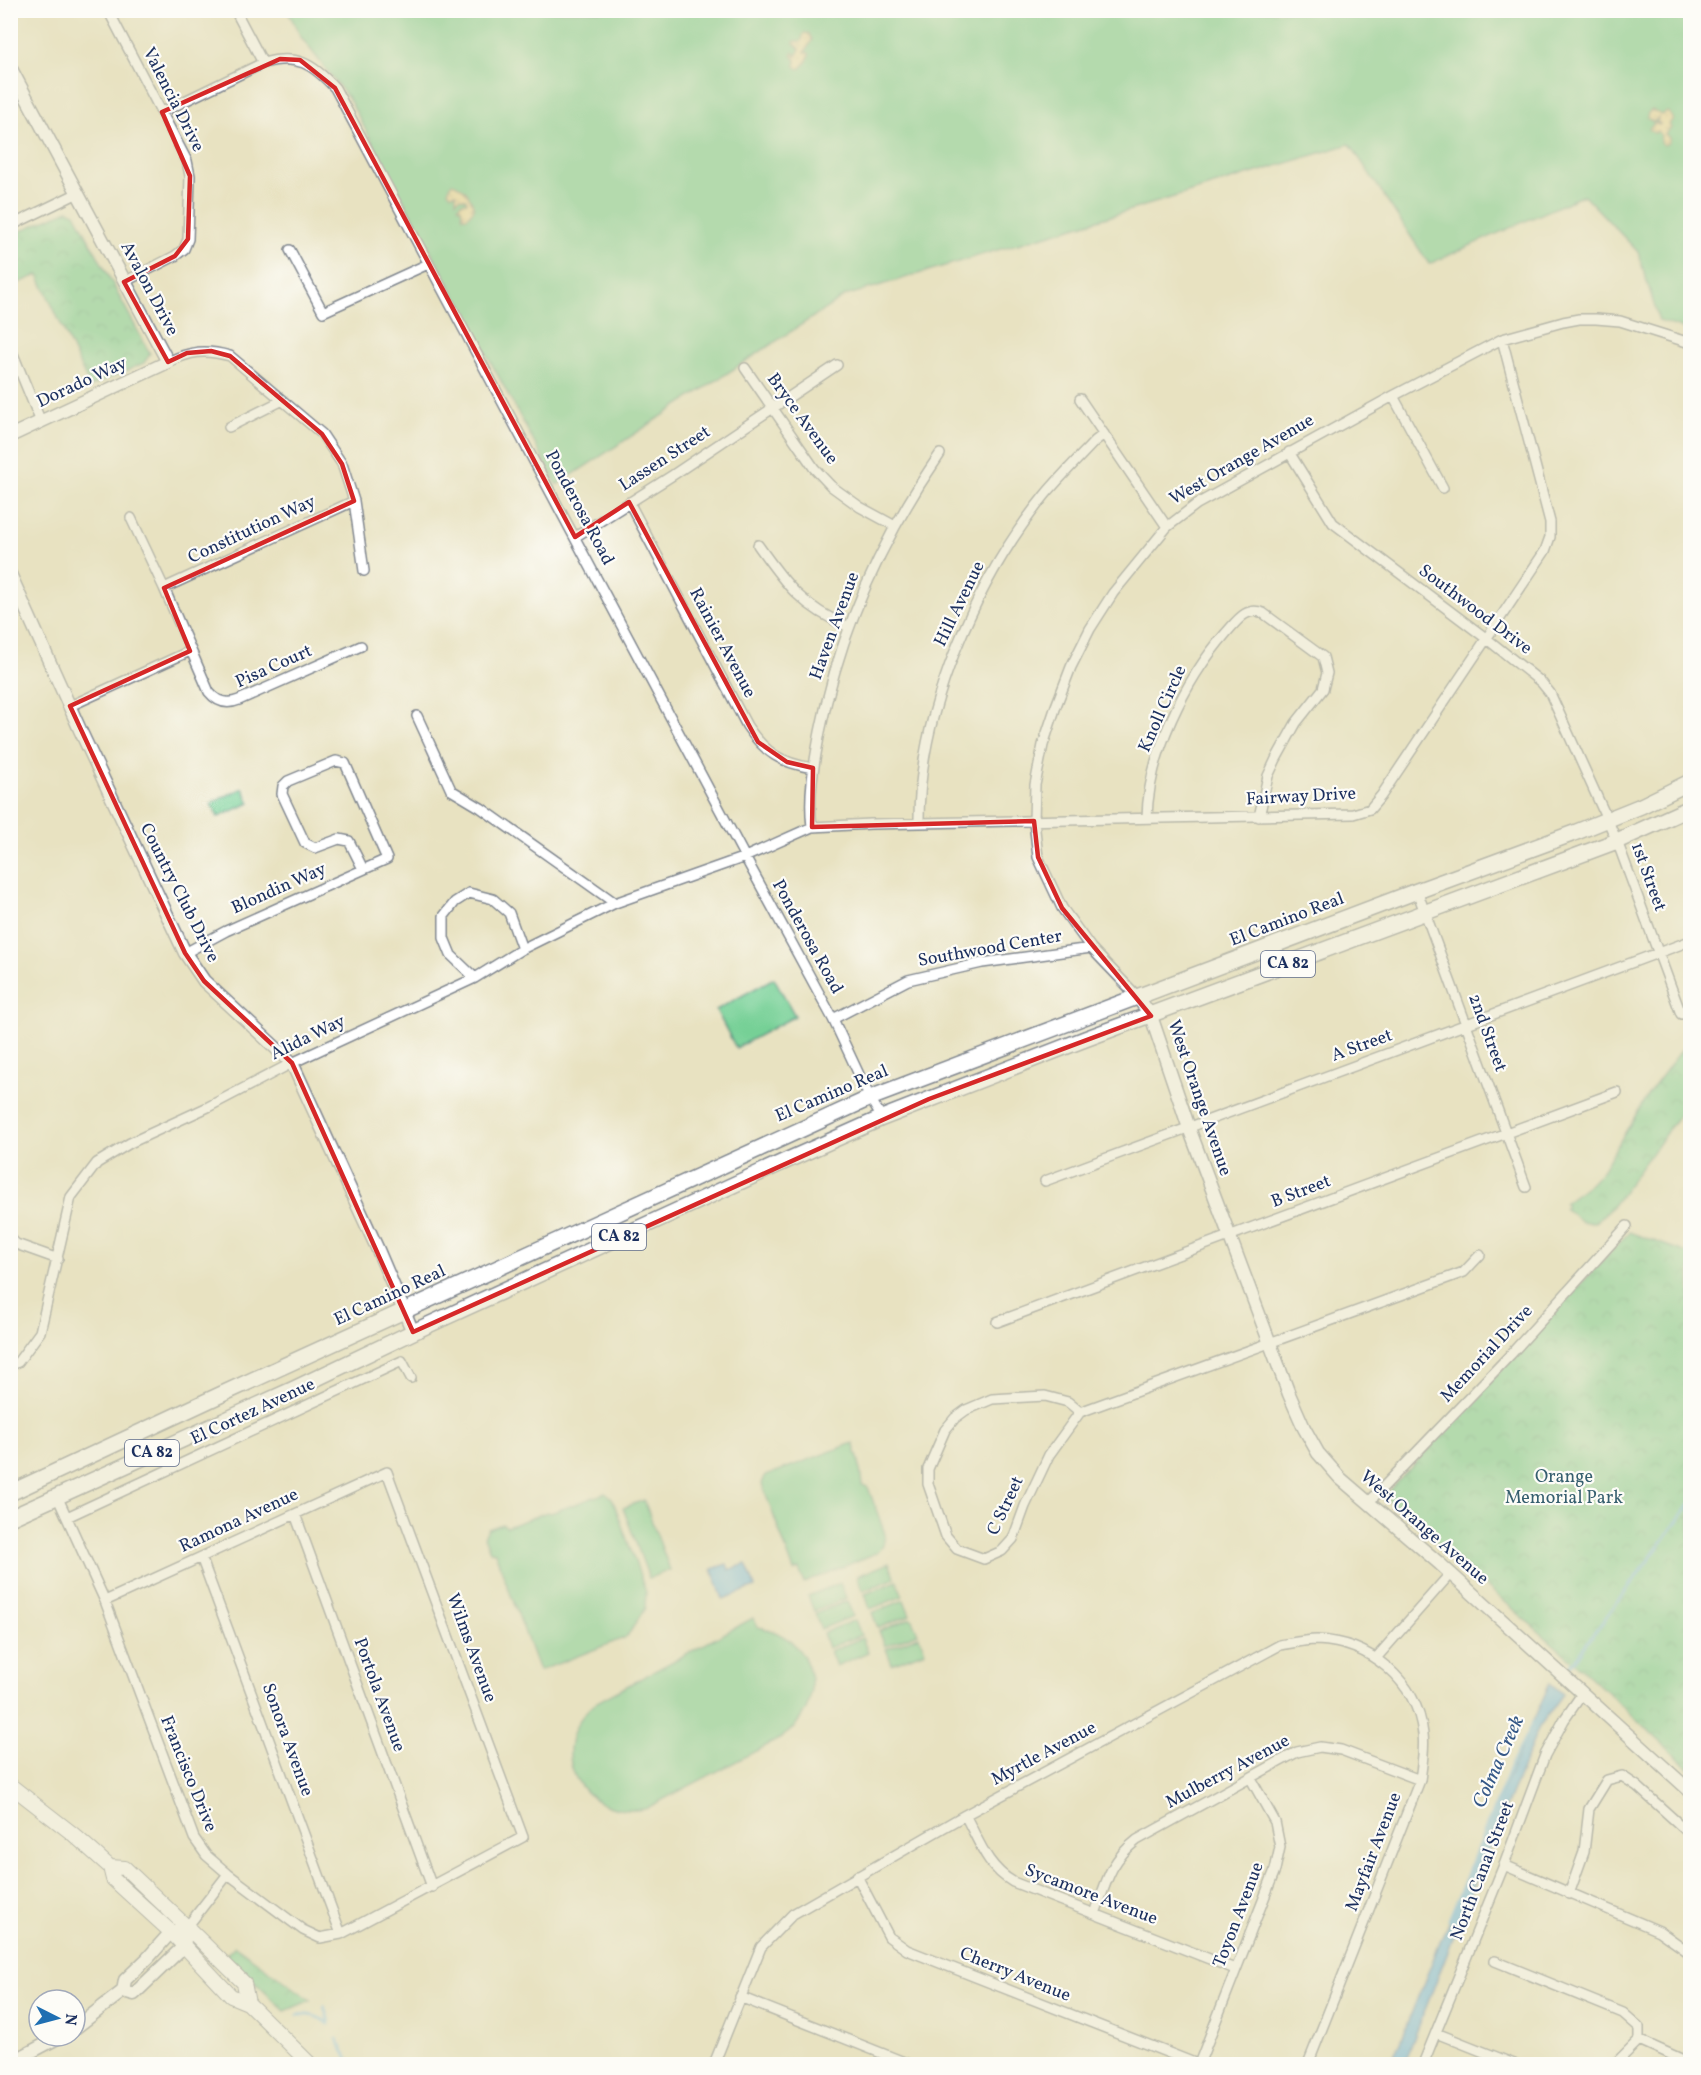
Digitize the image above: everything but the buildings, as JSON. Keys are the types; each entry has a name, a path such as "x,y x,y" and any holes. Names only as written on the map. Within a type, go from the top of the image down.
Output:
{"main road":[{"name":"El Camino Real","path":"10,1493 870,1098 1417,891 1476,871 1607,820 1690,782"},
{"name":"CA 82","path":"10,1518 882,1118 1086,1039 1617,841 1690,808"},
{"path":"10,1785 73,1834 110,1867 113,1879 171,1932 231,1996 248,2002 310,2064"},
{"path":"110,1867 125,1868 187,1926 244,1983 248,2002"}],"street":[{"name":"Valencia Drive","path":"108,10 187,161 190,176 188,239 184,249 124,282"},
{"path":"235,10 263,63"},
{"name":"Ponderosa Road","path":"162,112 263,63 280,59 300,60 319,71 335,88 833,1019 870,1098 882,1118"},
{"name":"Avalon Drive","path":"10,67 168,362 187,353 212,351 230,356 322,434 342,464 354,501 364,571"},
{"path":"10,225 78,193"},
{"path":"290,250 323,312 428,264"},
{"name":"West Orange Avenue","path":"1690,343 1620,321 1579,319 1502,339 1392,396 1197,504 1167,526 1113,593 1090,629 1071,667 1043,745 1035,785 1034,821 1038,857 1062,908 1091,948 1137,996 1151,1016 1189,1128 1289,1394 1318,1453 1340,1478 1690,1791"},
{"name":"Fairway Drive","path":"745,857 812,826 1353,814 1370,809 1487,639 1545,551 1550,537 1550,522 1502,339"},
{"path":"10,355 13,354 41,422"},
{"name":"Dorado Way","path":"10,436 168,362"},
{"name":"Lassen Street","path":"575,537 837,365"},
{"name":"Bryce Avenue","path":"745,368 814,468 831,486 860,507 895,526"},
{"path":"1392,396 1443,488"},
{"path":"1080,399 1167,526"},
{"path":"229,427 281,401"},
{"name":"Hill Avenue","path":"919,823 918,792 927,744 954,652 995,567 1019,530 1046,495 1104,434"},
{"name":"Southwood Drive","path":"1289,452 1332,523 1541,682 1550,693 1607,820"},
{"name":"Haven Avenue","path":"812,826 810,806 813,768 827,696 849,627 869,578 895,526 916,489 940,454"},
{"name":"Constitution Way","path":"164,588 354,501"},
{"name":"Rainier Avenue","path":"629,502 758,742 772,754 787,762 813,768"},
{"name":"Pisa Court","path":"131,518 213,697 226,703 232,703 361,646"},
{"path":"758,545 785,584 806,604 827,618 849,627"},
{"name":"Country Club Drive","path":"10,574 186,953 204,981 292,1063 413,1332"},
{"name":"Knoll Circle","path":"1147,818 1147,804 1156,761 1179,704 1198,669 1219,641 1242,615 1252,610 1263,613 1323,657 1327,673 1323,689 1296,723 1276,759 1268,776 1259,816"},
{"path":"70,706 190,651"},
{"path":"417,716 451,790 481,808 615,903"},
{"name":"Blondin Way","path":"186,953 226,931 387,859 345,763 336,761 285,783 282,794 305,843 315,848 339,839 349,841 363,869"},
{"name":"1st Street","path":"1607,820 1617,841 1681,1014"},
{"name":"Alida Way","path":"10,1366 18,1362 40,1332 71,1197 97,1162 130,1143 200,1112 292,1063 475,978 522,949 615,903 745,857"},
{"name":"2nd Street","path":"1417,891 1526,1187"},
{"path":"475,978 451,955 444,938 444,916 455,902 469,893 493,900 509,912 522,949"},
{"name":"A Street","path":"1045,1182 1690,941"},
{"name":"Southwood Center","path":"833,1019 908,980 982,963 1091,948"},
{"name":"B Street","path":"997,1322 1617,1092"},
{"name":"Memorial Drive","path":"1368,1503 1510,1354 1627,1226"},
{"path":"10,1238 16,1244 58,1260"},
{"path":"1080,1412 1464,1272 1480,1255"},
{"name":"El Cortez Avenue","path":"67,1517 402,1361 411,1378"},
{"name":"C Street","path":"1045,1396 1068,1402 1080,1412 1049,1455 1024,1506 1013,1539 1002,1551 984,1559 957,1548 946,1536 928,1484 928,1469 945,1430 955,1418 966,1410 992,1399 1045,1396"},
{"name":"Ramona Avenue","path":"105,1601 387,1472"},
{"name":"Wilms Avenue","path":"387,1472 523,1837"},
{"name":"Francisco Drive","path":"57,1496 105,1601 194,1838 206,1855 228,1874 303,1930 320,1938 341,1934 523,1837"},
{"name":"Portola Avenue","path":"295,1514 432,1887"},
{"name":"Sonora Avenue","path":"201,1557 341,1934"},
{"path":"1377,1657 1450,1574"},
{"name":"Myrtle Avenue","path":"714,2064 761,1947 793,1914 965,1815 1280,1645 1315,1640 1343,1643 1377,1657"},
{"name":"Mayfair Avenue","path":"1308,2064 1420,1780 1424,1752 1423,1732 1418,1713 1403,1682 1377,1657"},
{"name":"North Canal Street","path":"1424,2064 1545,1755 1564,1719 1582,1694"},
{"name":"Mulberry Avenue","path":"1095,1914 1113,1865 1124,1850 1137,1840 1297,1752 1320,1747 1341,1750 1420,1780"},
{"path":"1569,1894 1584,1852 1589,1809 1607,1780 1622,1776 1630,1781 1690,1834"},
{"name":"Toyon Avenue","path":"1198,2064 1275,1870 1280,1847 1275,1822 1251,1779"},
{"name":"Sycamore Avenue","path":"965,1815 991,1864 999,1874 1013,1882 1235,1969"},
{"path":"1503,1865 1659,1931 1690,1953"},
{"path":"123,1991 134,1994 184,1946 187,1926 228,1874"},
{"name":"Cherry Avenue","path":"857,1876 889,1937 907,1950 1198,2064"},
{"path":"87,2019 123,1991 125,1980 171,1932 187,1926"},
{"path":"1495,1961 1623,2013 1639,2027 1639,2040 1616,2064"},
{"path":"740,1997 909,2064"},
{"path":"1436,2033 1514,2064"},
{"path":"1639,2040 1690,2063"},
{"path":"10,2063 38,2048"}],"highlighted area":[{"path":"280,59 300,60 335,88 575,537 629,502 758,742 787,762 813,768 812,827 1034,821 1038,857 1062,908 1151,1016 929,1099 413,1332 292,1063 204,981 185,953 70,706 190,651 164,588 354,501 342,464 322,434 230,356 211,351 187,353 168,362 124,282 175,256 188,239 190,176 162,112"}],"green space":[{"path":"288,11 1690,11 1690,331 1659,321 1638,252 1584,195 1429,264 1350,144 845,296 557,485 349,99 301,37"},
{"path":"68,210 75,213 150,354 144,363 90,387 38,275 19,283 11,265 11,235"},
{"path":"243,788 250,803 218,817 211,803"},
{"path":"774,978 795,1016 736,1048 716,1010"},
{"path":"1690,1039 1690,1100 1612,1207 1595,1222 1582,1222 1564,1208 1566,1205 1564,1203 1591,1183 1602,1171 1649,1093"},
{"name":"Orange Memorial Park","path":"1629,1232 1690,1254 1690,1769 1582,1669 1389,1501 1390,1490"},
{"path":"853,1443 859,1461 862,1485 868,1487 885,1534 883,1545 876,1553 804,1583 799,1569 794,1571 762,1484 765,1476"},
{"path":"605,1493 612,1498 646,1592 645,1608 627,1637 539,1671 495,1552 490,1551 484,1537 488,1529 502,1524 507,1527"},
{"path":"644,1500 670,1570 649,1578 623,1508"},
{"path":"889,1563 895,1578 863,1591 857,1576"},
{"path":"897,1581 903,1596 870,1609 865,1594"},
{"path":"840,1583 846,1598 814,1611 808,1596"},
{"path":"904,1600 910,1615 878,1628 872,1613"},
{"path":"847,1601 853,1616 821,1629 815,1614"},
{"path":"753,1618 758,1627 778,1633 793,1644 804,1658 810,1674 811,1691 806,1708 796,1724 781,1738 645,1809 621,1809 602,1803 586,1792 575,1777 570,1759 571,1740 579,1721 595,1703"},
{"path":"911,1618 918,1633 885,1646 879,1631"},
{"path":"855,1620 861,1635 828,1648 823,1633"},
{"path":"919,1636 925,1651 892,1664 886,1649"},
{"path":"862,1638 868,1652 836,1666 830,1651"},
{"path":"235,1946 311,2000 285,2011 226,1955"}],"sand":[{"path":"804,33 809,34 812,40 805,52 809,53 808,59 799,69 795,66 796,60 792,55 793,52 796,56 800,49 794,43 795,41 801,42"},
{"path":"1652,110 1661,115 1668,112 1673,119 1669,124 1671,128 1665,134 1669,142 1664,145 1660,142 1661,135 1658,131 1654,133 1649,129 1655,123 1660,124 1657,122 1658,118 1653,122 1647,118 1648,113"},
{"path":"452,183 464,190 471,200 474,209 467,217 463,217 461,208 458,207 461,203 467,202 466,199 460,198 456,201 456,193 451,194 448,191"}],"water":[{"path":"727,1564 729,1570 746,1564 755,1587 723,1599 712,1569"},
{"path":"1550,1683 1563,1694 1539,1727 1404,2064 1391,2064 1495,1806"}],"waterway":[{"name":"Colma Creek","path":"1564,1674 1690,1504"},
{"name":"Colma Creek","path":"1449,1920 1511,1765 1533,1722"},
{"path":"324,2006 329,2022"},
{"path":"298,2015 314,2016 329,2024"},
{"path":"337,2039 351,2064"}]}
